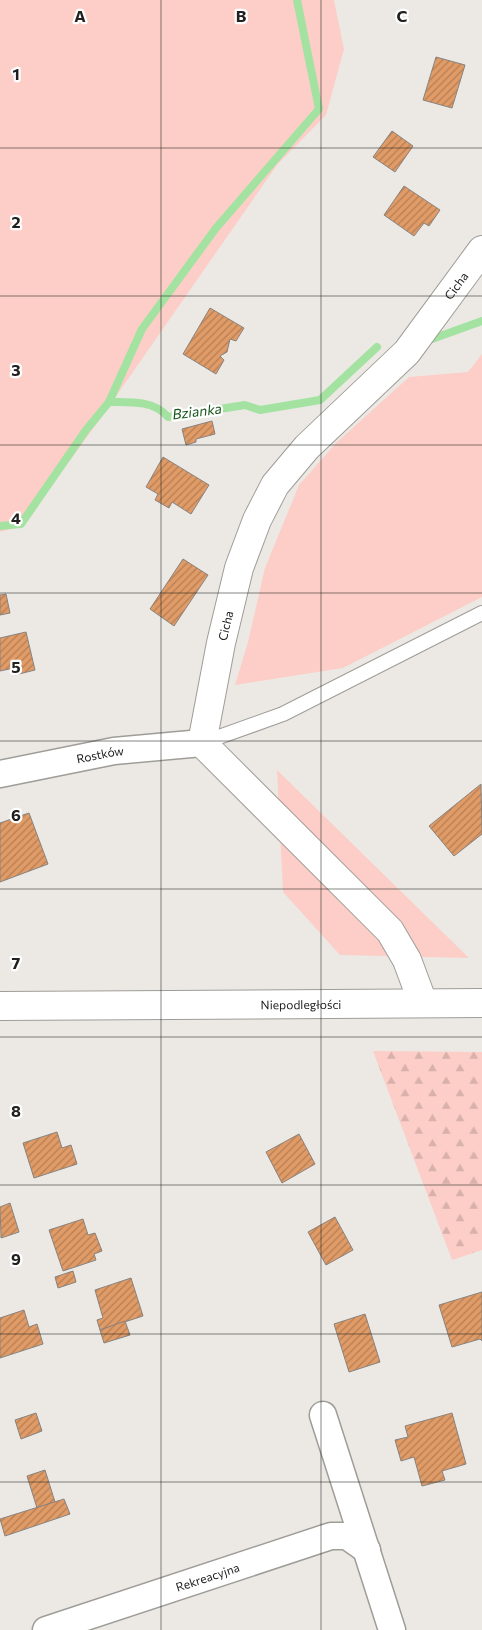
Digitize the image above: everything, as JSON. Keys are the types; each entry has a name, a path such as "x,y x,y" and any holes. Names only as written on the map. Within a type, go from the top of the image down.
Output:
{"street":[{"name":"Cicha","path":"202,744 220,643 239,568 257,520 276,485 307,447 407,352 482,250"},
{"name":"Rostków","path":"0,774 114,751 202,744"},
{"path":"202,744 390,931 407,960 423,1003"},
{"name":"Niepodległości","path":"0,1006 482,1003"},
{"path":"323,1415 392,1630"},
{"name":"Rekreacyjna","path":"46,1630 330,1536 347,1536 367,1550"}],"lane":[{"path":"202,744 283,714 482,612"}],"green space":[{"path":"0,0 334,0 344,49 326,115 277,165 103,415 23,525 0,532"},
{"path":"482,354 482,597 343,668 235,685 248,642 265,568 299,485 336,443 409,377 468,372"},
{"path":"277,770 469,958 340,955 283,892"},
{"path":"373,1051 482,1052 482,1250 452,1260"}],"building":[{"path":"436,57 465,65 452,108 423,100"},
{"path":"392,131 413,146 395,172 373,157"},
{"path":"404,186 440,210 429,226 424,223 414,236 384,215"},
{"path":"210,308 244,328 236,341 230,339 227,352 220,356 224,360 216,374 183,354"},
{"path":"212,421 215,434 196,439 196,442 186,445 182,429"},
{"path":"163,457 209,485 191,514 172,502 169,508 155,500 158,494 146,487"},
{"path":"183,559 208,575 174,626 150,609"},
{"path":"6,594 10,613 0,615 0,595"},
{"path":"26,632 35,670 15,675 14,668 0,671 0,638"},
{"path":"481,784 482,834 454,856 429,826"},
{"path":"29,813 48,864 0,882 0,823"},
{"path":"57,1132 62,1148 71,1145 77,1164 34,1178 23,1143"},
{"path":"299,1134 315,1164 282,1183 266,1152"},
{"path":"10,1203 19,1232 1,1238 0,1207"},
{"path":"335,1217 353,1250 326,1265 308,1232"},
{"path":"83,1219 88,1235 95,1233 102,1251 94,1254 96,1260 63,1271 49,1230"},
{"path":"73,1271 76,1282 58,1288 55,1277"},
{"path":"131,1278 143,1316 100,1330 97,1320 103,1318 95,1290"},
{"path":"482,1292 482,1341 480,1339 452,1347 439,1305"},
{"path":"24,1310 29,1327 37,1324 43,1344 0,1358 0,1318"},
{"path":"365,1314 380,1362 349,1372 334,1324"},
{"path":"125,1321 130,1335 104,1343 100,1330"},
{"path":"36,1413 42,1431 21,1439 15,1420"},
{"path":"452,1413 466,1464 442,1471 445,1480 422,1486 414,1457 401,1461 395,1440 408,1437 405,1426"},
{"path":"45,1470 55,1502 37,1508 27,1476"},
{"path":"64,1499 70,1514 5,1536 0,1519"}],"waterway":[{"path":"109,402 142,329 216,228 319,109 297,0"},
{"name":"Bzianka","path":"432,339 482,321"},
{"name":"Bzianka","path":"0,526 21,524 86,430 109,402 141,403 156,407 168,417 245,405 260,410 320,400 377,347"}]}
